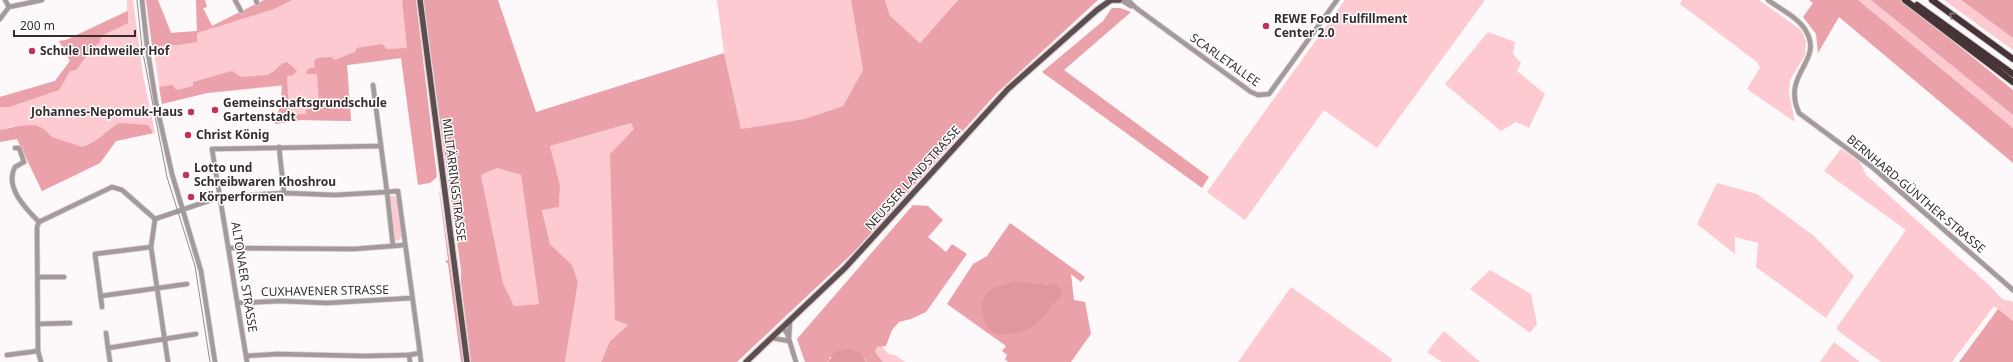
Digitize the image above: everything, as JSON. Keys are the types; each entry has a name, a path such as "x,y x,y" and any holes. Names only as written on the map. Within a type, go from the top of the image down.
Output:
{"highway":[{"path":"1905,0 2013,82"},
{"path":"1911,0 2013,74"},
{"path":"1932,0 2013,59"},
{"path":"1971,29 2013,54"}],"main road":[{"name":"MILITÄRRINGSTRASSE","path":"420,0 467,362"},
{"name":"NEUSSER LANDSTRASSE","path":"1097,10 1105,0"},
{"name":"NEUSSER LANDSTRASSE","path":"746,362 783,328 865,247 1008,89 1097,10 1111,0 1120,0"}],"street":[{"path":"5,0 9,7"},
{"path":"0,19 9,7 42,0"},
{"path":"142,0 150,71 164,139 201,271 215,362"},
{"path":"235,0 241,11"},
{"name":"SCARLETALLEE","path":"1120,0 1136,8"},
{"name":"SCARLETALLEE","path":"1128,0 1136,8 1251,92 1263,96 1269,94 1337,0"},
{"name":"BERNHARD-GÜNTHER-STRASSE","path":"1768,0 1800,24 1806,31 1810,40 1809,59 1796,78 1794,91 1795,103 1799,113 1872,167 2013,290"},
{"path":"373,86 393,246"},
{"path":"284,193 279,147 381,146"},
{"name":"ALTONAER STRASSE","path":"247,362 212,149 279,147"},
{"path":"15,148 19,148 24,162 15,167 11,178 12,182 22,205 39,222"},
{"path":"41,362 38,351 37,227 39,222 112,187 122,190 155,219"},
{"path":"155,219 220,196 284,193 335,195 398,191 421,362"},
{"path":"155,219 151,247 168,362"},
{"path":"229,248 354,249 405,245"},
{"path":"102,307 95,254 151,247"},
{"path":"38,277 64,277"},
{"path":"101,296 187,284"},
{"name":"CUXHAVENER STRASSE","path":"238,303 281,301 327,303 412,298"},
{"path":"790,321 790,341"},
{"path":"38,324 70,323"},
{"path":"783,328 790,341 796,362"},
{"path":"106,333 110,362"},
{"path":"108,348 196,334"},
{"path":"772,338 790,341"},
{"path":"7,355 38,351"},
{"path":"246,356 277,354 365,356 409,355 420,353"},
{"path":"409,355 410,362"}],"shaded area":[{"path":"127,0 133,0 143,75 155,133 116,141 100,163 42,191 12,127 0,130 0,97 55,81 70,61 59,41 66,40 127,11"},
{"path":"146,0 158,0 171,33 197,31 196,0 205,0 207,7 203,8 212,26 264,0 292,0 274,9 197,33 197,42 178,45 152,46"},
{"path":"196,0 205,0 207,7 203,8 212,26 264,0 402,0 409,57 347,65 351,121 301,120 275,124 281,102 282,86 207,93 162,104 148,15 163,13 171,33 197,31"},
{"path":"402,0 416,0 437,177 430,183 418,185 401,58 347,65 351,121 301,120 275,124 281,102 282,85 207,93 162,104 159,87 172,85 177,90 193,86 193,82 232,71 241,77 268,75 283,63 287,62 297,71 293,75 287,76 289,115 306,114 306,110 319,105 317,74 306,74 308,69 315,67 314,61 317,58 332,57 334,60 355,52 357,48 382,44 387,49 407,48"},
{"path":"423,0 498,0 536,112 724,53 741,129 804,119 843,106 863,70 851,0 885,0 890,16 920,43 958,0 1098,0 997,93 854,252 737,362 601,362 610,341 628,325 615,320 610,154 634,129 631,123 550,146 560,185 559,207 542,210 550,244 572,265 578,282 565,362 471,362 461,283 461,270","holes":["497,168 521,175 539,304 514,306 503,283 481,175"]},
{"path":"717,0 851,0 863,70 843,106 804,119 741,129 724,53"},
{"path":"885,0 958,0 920,43 889,16"},
{"path":"1345,0 1485,0 1377,148 1324,110 1245,220 1207,192"},
{"path":"1682,0 1759,0 1801,30 1806,41 1805,55 1790,80 1789,94 1795,122 1747,89 1760,68 1757,62 1680,4"},
{"path":"1809,0 1858,0 2013,128 2013,163 1839,17 1818,53 1816,34 1803,17 1813,3"},
{"path":"1858,0 1871,0 2013,115 2013,128"},
{"path":"1871,0 1902,0 2013,90 2013,115"},
{"path":"1944,0 1961,0 2013,38 2013,50"},
{"path":"1961,0 2013,0 2013,38"},
{"path":"1112,8 1120,8 1131,12 1064,70 1209,177 1202,188 1042,72 1103,21"},
{"path":"128,11 128,23 101,36 100,42 91,50 76,70 70,71 59,90 9,107 0,107 0,97 55,81 70,61 59,41 66,40"},
{"path":"1488,32 1515,42 1513,54 1521,63 1517,71 1545,94 1529,128 1516,122 1501,131 1445,84"},
{"path":"119,123 148,125 153,133 116,141 100,163 42,191 17,139 0,142 0,130 35,125 44,129 52,137 82,147 97,140"},
{"path":"631,123 634,129 615,290 615,320 628,325 610,341 601,362 565,362 578,282 572,265 550,244 542,209 559,207 560,185 550,146"},
{"path":"1841,149 1860,162 1866,175 1990,286 2002,299 2013,302 2013,321 1994,306 1952,362 1881,362 1837,330 1837,327 1906,230 1824,171"},
{"path":"497,168 521,175 539,304 514,306 503,283 481,175"},
{"path":"1717,183 1757,194 1814,236 1854,276 1826,318 1756,267 1758,243 1735,237 1735,254 1697,224"},
{"path":"439,190 464,362 461,362 448,264 445,261 448,260"},
{"path":"390,196 395,196 397,199 402,236 398,241 394,239 388,198"},
{"path":"913,205 928,206 943,220 928,237 946,252 952,244 967,254 926,312 911,319 899,322 892,330 886,346 877,347 875,352 883,362 866,362 865,359 830,357 828,362 805,362 797,339"},
{"path":"1010,223 1085,277 1081,282 1071,274 1074,300 1085,302 1091,334 1071,362 1008,362 1005,359 1007,355 1002,351 1006,346 947,304 973,264 987,256","holes":["1032,284 1048,284 1016,332"]},
{"path":"1490,270 1531,294 1537,324 1530,333 1470,289"},
{"path":"1014,282 1058,285 1062,292 1060,297 1044,316 1033,326 1012,333 995,333 983,317 983,301 990,290"},
{"path":"1291,287 1392,359 1391,362 1238,362"},
{"path":"1998,309 2013,321 2013,362 1959,362"},
{"path":"1444,331 1480,362 1442,362 1427,352"},
{"path":"1834,342 1860,362 1820,362"},
{"path":"881,346 889,354 895,355 905,362 883,362 875,352 877,347"},
{"path":"848,348 861,354 866,362 828,362 835,352"}],"tram line":[{"path":"137,0 142,48 167,177 195,266 210,362"}],"place":[{"name":"REWE Food Fulfillment Center 2.0","path":"1266,26"},
{"name":"Schule Lindweiler Hof","path":"32,51"},
{"name":"Gemeinschaftsgrundschule Gartenstadt","path":"215,110"},
{"name":"Johannes-Nepomuk-Haus","path":"191,112"},
{"name":"Christ König","path":"188,135"},
{"name":"Lotto und Schreibwaren Khoshrou","path":"186,175"},
{"name":"Körperformen","path":"191,197"}]}
